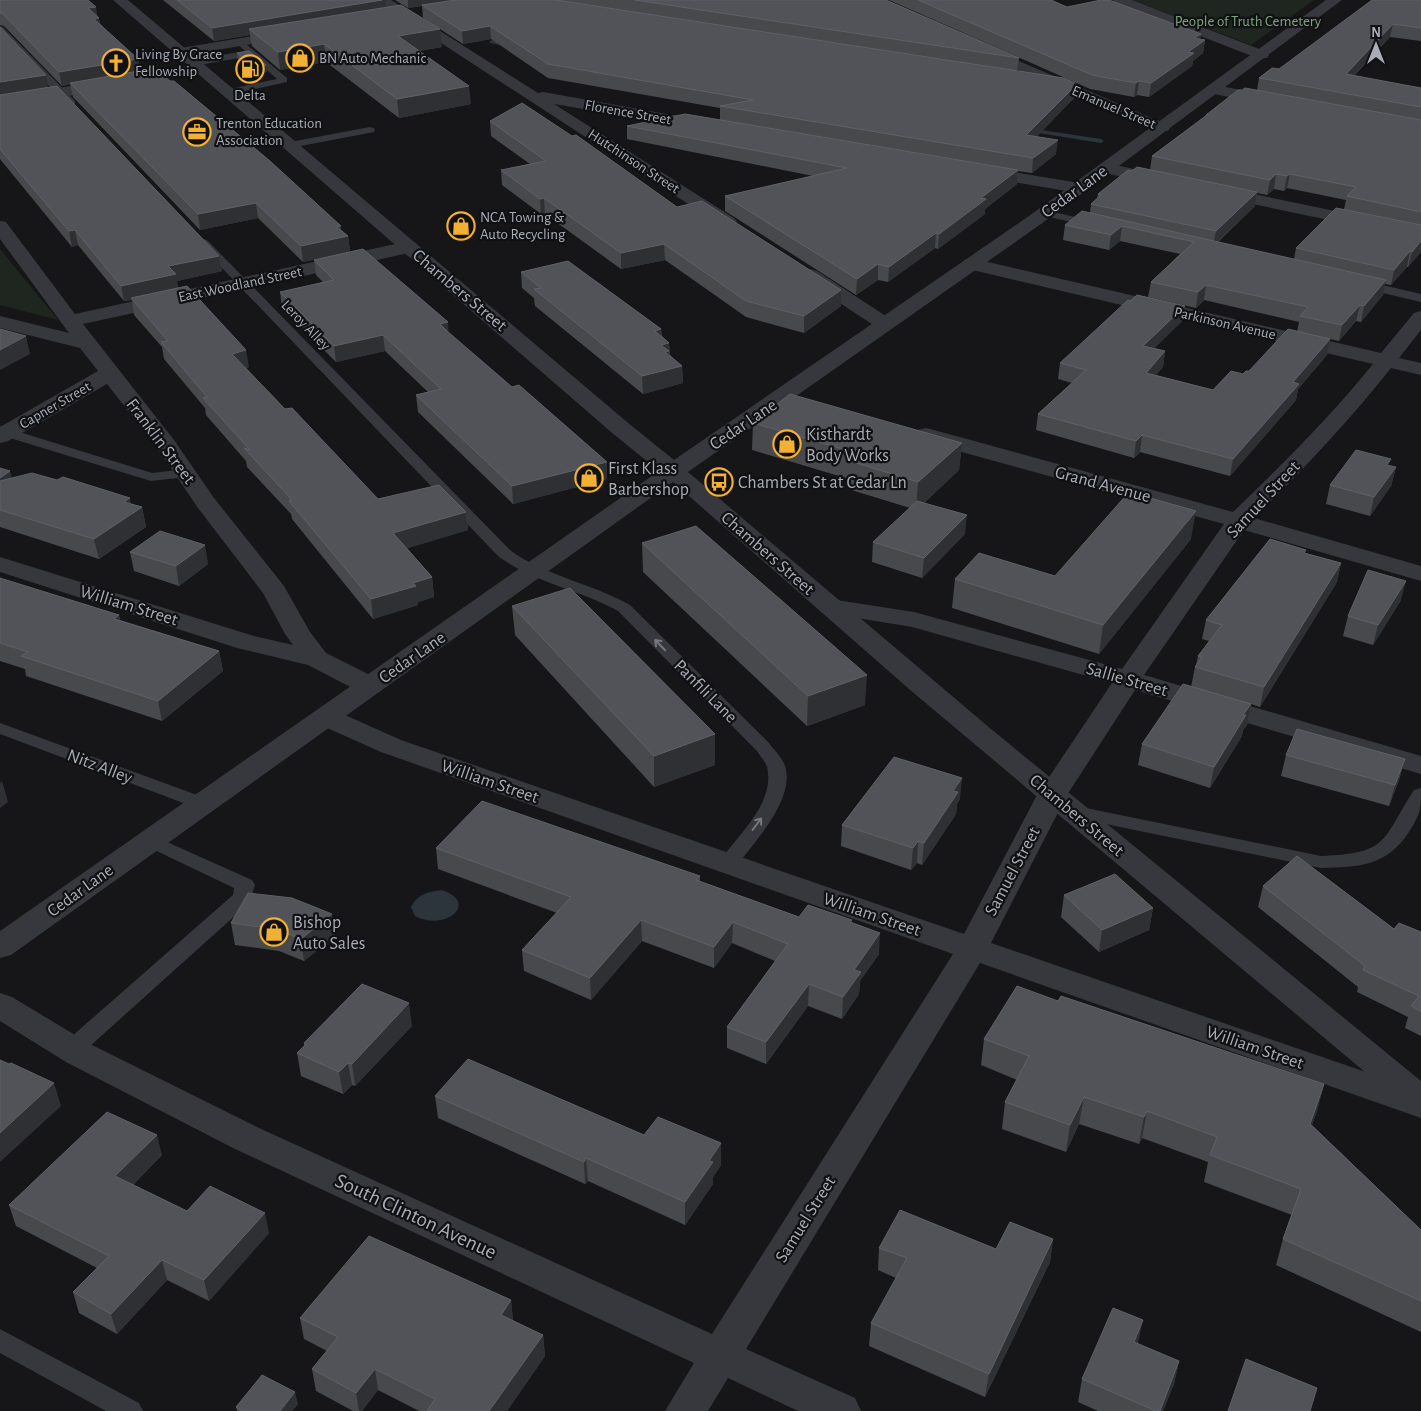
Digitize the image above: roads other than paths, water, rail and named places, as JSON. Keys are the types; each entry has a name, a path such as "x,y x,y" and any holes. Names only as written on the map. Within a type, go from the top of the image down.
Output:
{"street":[{"name":"Chambers Street","path":"120,0 1061,803 1421,1100"},
{"name":"Hutchinson Street","path":"382,0 745,233"},
{"path":"1120,0 1262,55"},
{"name":"Cedar Lane","path":"0,947 201,803 1044,213 1336,0"},
{"path":"385,18 423,12"},
{"path":"0,104 61,93 192,61 240,42 298,33"},
{"name":"Emanuel Street","path":"973,44 1162,128"},
{"path":"1004,76 1063,85"},
{"path":"1214,90 1286,103"},
{"name":"Florence Street","path":"532,96 717,127"},
{"path":"1106,168 1180,184"},
{"path":"971,170 1079,188"},
{"path":"1199,188 1421,234"},
{"name":"Franklin Street","path":"0,226 87,344 275,591 298,634 317,659"},
{"name":"East Woodland Street","path":"71,321 409,247"},
{"name":"Parkinson Avenue","path":"971,264 1421,369"},
{"path":"794,265 885,324"},
{"name":"Samuel Street","path":"686,1411 1061,803 1128,679 1238,521 1289,471 1362,391 1421,317"},
{"path":"0,322 87,344"},
{"name":"Capner Street","path":"2,433 110,374"},
{"path":"785,395 808,402"},
{"name":"Grand Avenue","path":"901,429 1238,521 1421,574"},
{"name":"William Street","path":"0,564 246,642 317,659 370,686"},
{"name":"Sallie Street","path":"830,607 914,620 1128,679 1421,765"},
{"name":"William Street","path":"326,717 391,746 1421,1105"},
{"name":"South Clinton Avenue","path":"0,1005 71,1050 246,1138 840,1411"}],"lane":[{"path":"0,29 80,112"},
{"path":"228,92 284,80 240,42"},
{"path":"192,61 253,53"},
{"path":"290,145 370,130"},
{"path":"1044,213 1108,227"},
{"name":"Leroy Alley","path":"194,233 504,553 516,563 532,571"},
{"path":"1348,281 1421,298"},
{"path":"2,433 151,476 186,474"},
{"name":"Panfili Lane","path":"532,571 598,594 624,608 763,747 776,765 779,781 766,813 728,864"},
{"name":"Nitz Alley","path":"0,728 201,803"},
{"path":"1061,803 1321,862 1346,861 1373,856 1390,844 1421,794"},
{"path":"71,1050 242,898 245,885 149,840"},
{"path":"0,1340 130,1411"}],"waterway":[{"path":"492,42 512,45"},
{"path":"1028,130 1101,141"}],"place":[{"name":"BN Auto Mechanic","path":"300,58"},
{"name":"Living By Grace Fellowship","path":"116,63"},
{"name":"Delta","path":"250,69"},
{"name":"Trenton Education Association","path":"197,132"},
{"name":"NCA Towing & Auto Recycling","path":"461,226"},
{"name":"Kisthardt Body Works","path":"787,444"},
{"name":"First Klass Barbershop","path":"589,478"},
{"name":"Chambers St at Cedar Ln","path":"719,482"},
{"name":"Bishop Auto Sales","path":"274,932"}],"park label":[{"name":"People of Truth Cemetery","path":"1248,21"}]}
